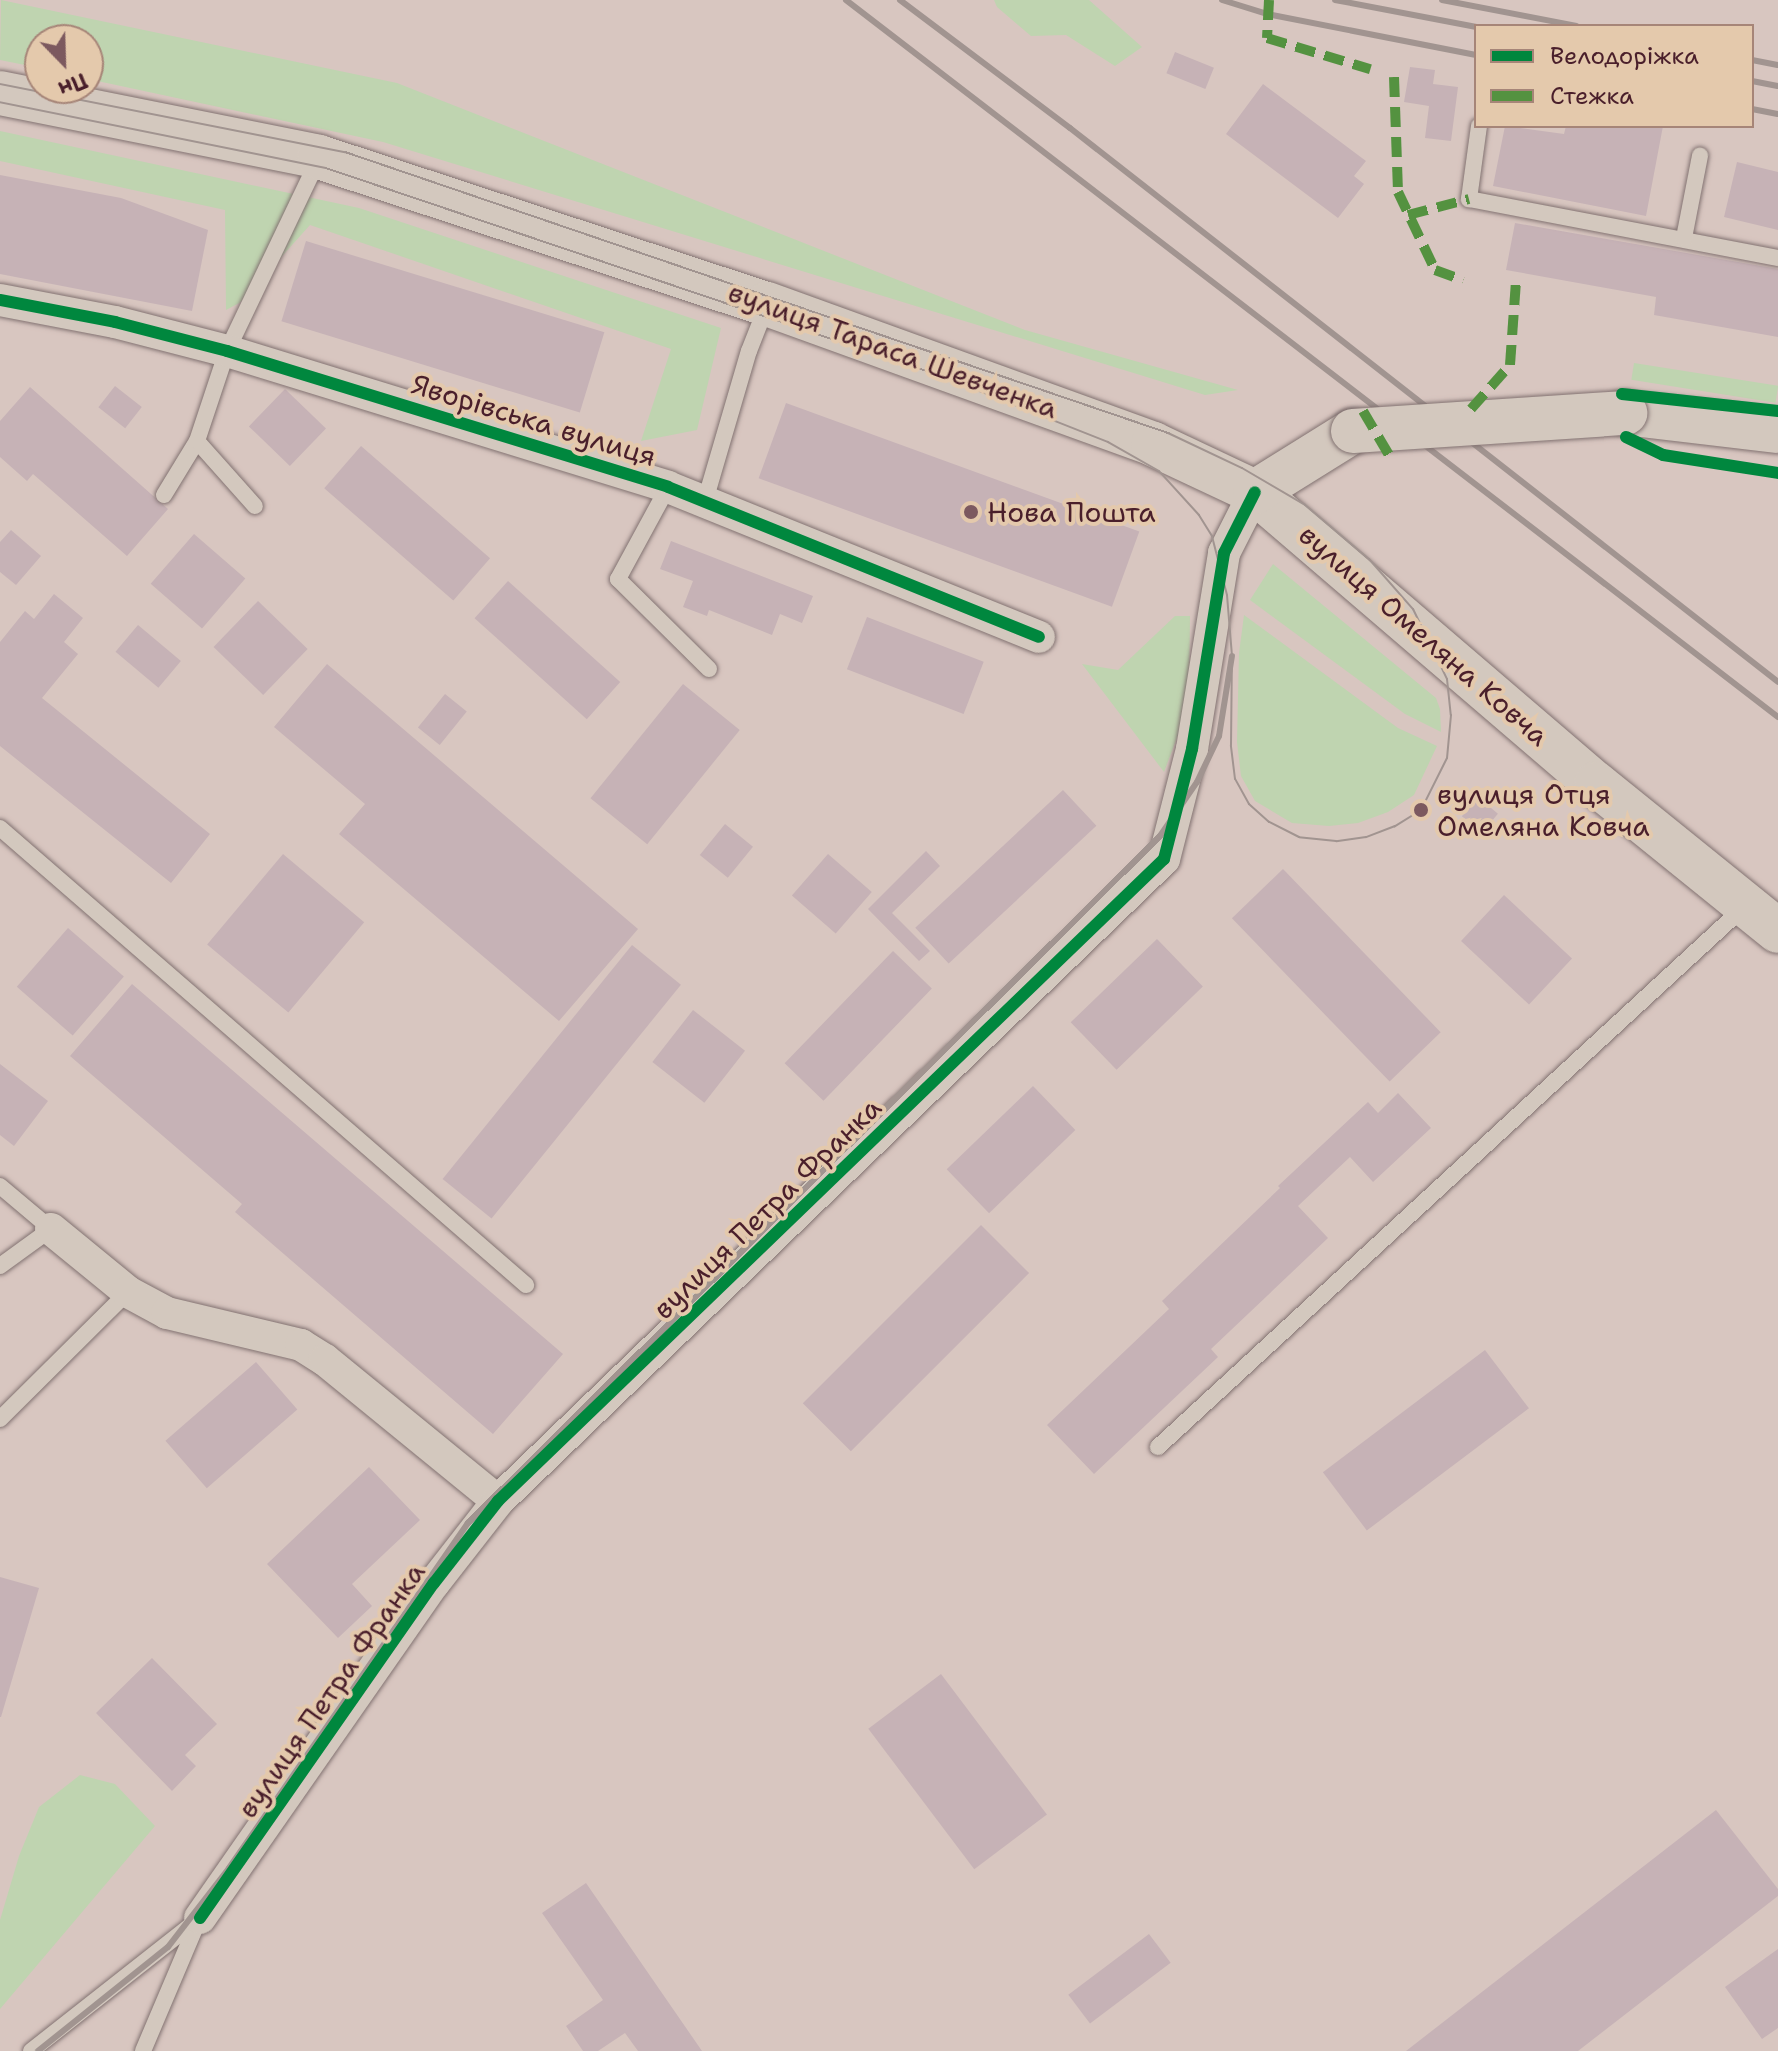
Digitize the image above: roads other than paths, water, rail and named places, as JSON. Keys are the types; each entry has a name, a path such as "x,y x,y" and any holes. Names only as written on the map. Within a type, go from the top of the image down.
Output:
{"main road":[{"name":"вулиця Тараса Шевченка","path":"0,93 319,157 767,304 1153,444 1255,492"},
{"path":"1255,492 1353,431 1625,413 1778,431"},
{"name":"вулиця Омеляна Ковча","path":"1255,492 1596,784 1762,918"}],"street":[{"name":"Яворівська вулиця","path":"0,300 115,322 227,351 668,487 1039,637"},
{"name":"вулиця Петра Франка","path":"200,1918 434,1583 498,1501 1164,859 1192,749 1224,553 1255,492"},
{"path":"51,1229 128,1292 167,1313 192,1322 301,1345 325,1360 498,1501"}],"lane":[{"path":"1479,128 1469,199 1778,258"},
{"path":"1684,238 1700,156"},
{"path":"164,495 197,441 227,351 319,157"},
{"path":"705,501 749,351 767,304"},
{"path":"197,441 255,506"},
{"path":"668,487 618,579 709,669"},
{"path":"0,828 526,1285"},
{"path":"1158,1447 1762,918"},
{"path":"0,1186 51,1229 0,1266"},
{"path":"0,1419 128,1292"},
{"path":"31,2051 200,1918"},
{"path":"143,2051 200,1918"}],"tram line":[{"path":"0,84 345,152 1168,433 1242,468 1305,505 1369,559 1413,609 1447,679 1451,715 1447,758 1421,810 1395,826 1366,837 1336,841 1299,837 1269,822 1249,804 1235,779 1231,745 1232,656 1227,595 1212,536 1199,515 1159,471 1108,442 944,377 326,168 0,102"}],"railway":[{"path":"846,0 1778,717"},
{"path":"900,0 1070,128 1778,682"},
{"path":"1222,0 1267,14 1474,55"},
{"path":"1335,0 1474,27"},
{"path":"1442,0 1567,24"},
{"path":"1754,60 1778,65"},
{"path":"1754,81 1778,86"},
{"path":"1754,109 1778,114"},
{"path":"38,2051 168,1947 229,1868 468,1523 1160,836 1197,782 1219,736 1232,656"}],"place":[{"name":"Нова Пошта","path":"971,512"},
{"name":"вулиця Отця Омеляна Ковча","path":"1421,810"}]}
